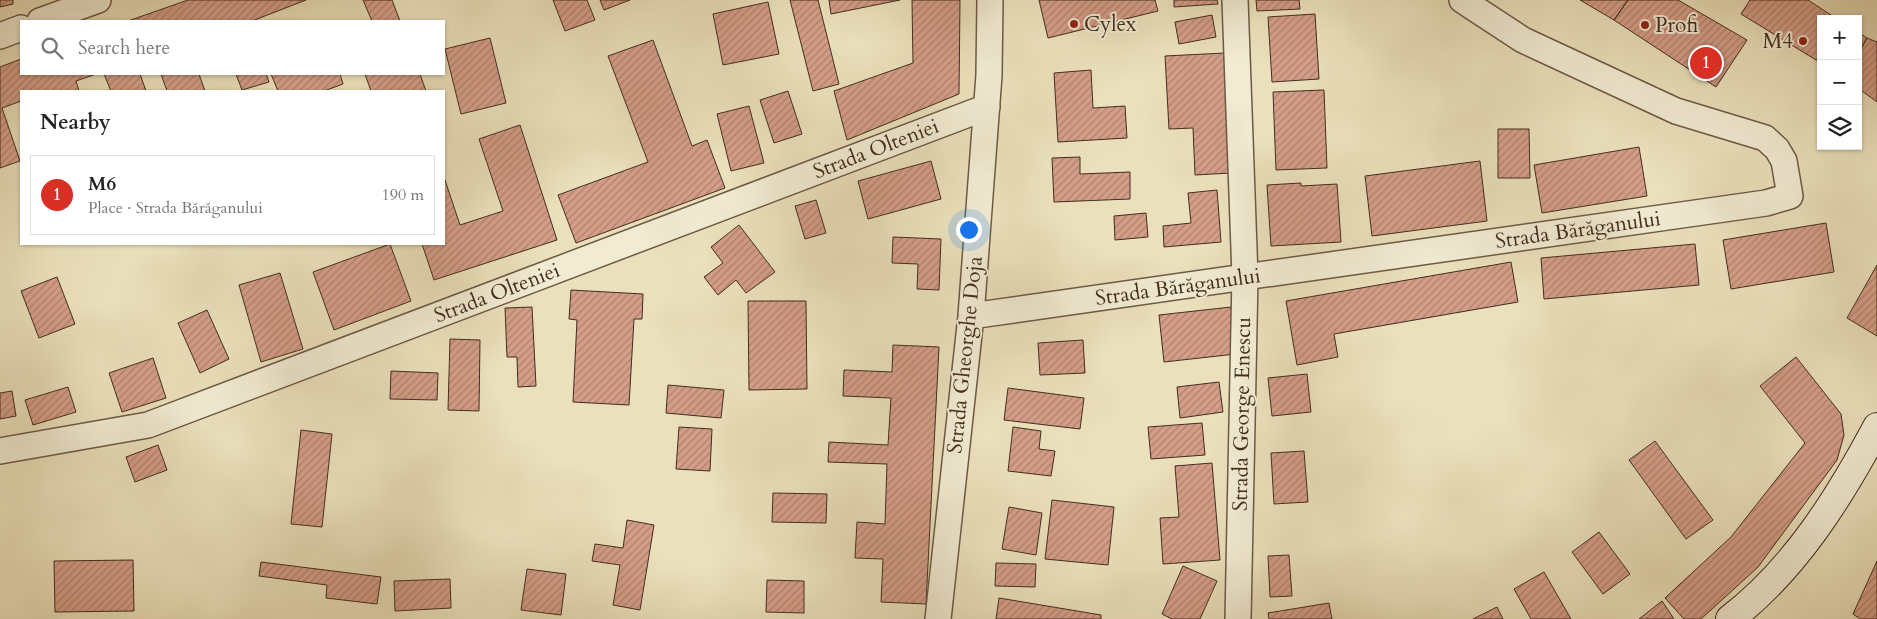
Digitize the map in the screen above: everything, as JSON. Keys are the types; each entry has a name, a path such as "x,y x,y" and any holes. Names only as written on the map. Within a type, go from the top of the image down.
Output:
{"main road":[{"path":"1730,619 1771,581 1815,530 1830,510 1877,427"}],"street":[{"path":"43,20 98,0"},
{"name":"Strada Gheorghe Doja","path":"938,619 970,316 987,107 990,0"},
{"name":"Strada George Enescu","path":"1235,0 1245,277 1238,619"},
{"name":"Strada Bărăganului","path":"970,316 1766,203 1790,196 1784,161 1777,149 1765,138 1676,111 1523,40 1462,0"},
{"path":"0,36 20,28"},
{"name":"Strada Olteniei","path":"0,451 148,425 987,107"}],"building":[{"path":"0,0 13,0 13,4 0,7"},
{"path":"188,0 306,0 255,20 131,20"},
{"path":"363,0 392,0 400,20 372,20"},
{"path":"553,0 587,0 595,20 565,31"},
{"path":"600,0 630,0 604,10"},
{"path":"790,0 818,0 839,84 813,91"},
{"path":"829,0 900,0 831,14"},
{"path":"912,0 960,0 959,94 847,140 834,91 913,63"},
{"name":"Cylex","path":"1039,0 1155,0 1158,11 1048,38"},
{"path":"1174,0 1217,0 1218,4 1174,7"},
{"path":"1256,0 1299,0 1300,9 1257,11"},
{"path":"1580,0 1628,0 1614,20"},
{"path":"1628,0 1678,0 1747,40 1716,87 1614,20"},
{"name":"M4","path":"1750,0 1808,0 1831,15 1817,15 1817,61 1741,14"},
{"path":"768,2 779,54 723,65 713,14"},
{"path":"1315,14 1319,79 1272,82 1268,17"},
{"path":"1212,15 1216,37 1179,44 1175,22"},
{"path":"1862,35 1867,38 1862,47"},
{"path":"490,38 506,103 461,114 445,49"},
{"path":"1867,38 1877,42 1877,102 1862,91 1862,47"},
{"path":"653,40 692,146 707,140 725,188 576,243 558,195 648,162 608,56"},
{"path":"1225,53 1231,173 1195,175 1193,128 1169,129 1165,56"},
{"path":"20,59 20,75 93,75 76,81 79,90 20,90 20,101 2,108 20,161 0,168 0,67"},
{"path":"1091,70 1093,108 1125,106 1127,138 1058,142 1054,73"},
{"path":"104,75 140,75 146,90 111,90"},
{"path":"161,75 199,75 205,90 167,90"},
{"path":"236,75 266,75 269,82 242,90"},
{"path":"271,75 340,75 343,84 327,90 278,90"},
{"path":"365,75 420,75 426,90 371,90"},
{"path":"1324,90 1327,168 1276,170 1273,92"},
{"path":"788,91 802,134 774,143 760,100"},
{"path":"749,106 764,163 731,171 717,114"},
{"path":"520,125 557,240 434,280 422,245 445,245 445,180 460,225 503,211 479,139"},
{"path":"1498,129 1529,129 1530,178 1498,178"},
{"path":"1639,147 1647,196 1542,213 1534,165"},
{"path":"1080,157 1080,174 1130,172 1130,199 1054,202 1052,158"},
{"path":"931,161 941,199 868,219 858,181"},
{"path":"1480,161 1487,221 1372,236 1365,176"},
{"path":"1301,183 1301,186 1337,184 1341,242 1271,246 1267,185"},
{"path":"1217,190 1221,242 1164,247 1163,226 1191,223 1188,193"},
{"path":"816,200 826,233 805,239 795,206"},
{"path":"1146,213 1148,237 1115,240 1114,216"},
{"path":"1826,223 1834,272 1731,289 1723,240"},
{"path":"739,225 775,272 746,293 736,280 718,295 704,277 723,263 711,247"},
{"path":"893,237 941,239 939,290 917,289 918,264 892,263"},
{"path":"1695,244 1699,285 1544,299 1541,258"},
{"path":"390,245 411,301 334,330 313,272"},
{"path":"1511,262 1518,302 1334,334 1338,357 1297,365 1286,301"},
{"path":"1877,265 1877,336 1847,318"},
{"path":"280,273 303,349 261,362 239,285"},
{"path":"57,277 75,324 39,338 21,291"},
{"path":"571,290 643,294 642,319 634,319 629,405 573,402 577,320 569,319"},
{"path":"748,301 806,301 807,389 749,390"},
{"path":"532,307 536,386 518,387 517,357 507,357 505,308"},
{"path":"1231,307 1236,354 1164,362 1159,315"},
{"path":"207,310 229,359 200,373 178,323"},
{"path":"450,339 480,340 479,411 448,410"},
{"path":"1083,340 1085,373 1040,375 1038,343"},
{"path":"893,345 939,347 926,604 881,602 883,559 855,558 857,522 885,524 887,464 828,462 829,442 888,445 891,398 843,396 844,370 892,372"},
{"path":"1796,357 1841,414 1844,435 1837,460 1758,567 1701,619 1684,619 1665,598 1731,537 1805,443 1760,386"},
{"path":"153,358 166,398 122,412 109,373"},
{"path":"391,371 438,373 437,400 390,399"},
{"path":"1307,374 1311,412 1272,416 1268,378"},
{"path":"1219,382 1223,412 1180,418 1177,387"},
{"path":"668,385 724,390 721,418 666,413"},
{"path":"68,387 76,412 33,425 25,400"},
{"path":"1008,388 1084,398 1080,429 1004,420"},
{"path":"12,391 16,416 0,419 0,393"},
{"path":"1202,423 1205,455 1151,459 1148,427"},
{"path":"679,427 712,429 710,471 676,469"},
{"path":"1013,427 1041,431 1039,449 1055,451 1051,476 1008,471"},
{"path":"301,430 332,434 322,527 291,524"},
{"path":"1655,441 1713,520 1686,539 1629,460"},
{"path":"158,445 167,470 135,482 126,457"},
{"path":"1304,451 1308,502 1274,504 1271,453"},
{"path":"1212,463 1220,560 1163,564 1160,518 1179,517 1175,466"},
{"path":"773,493 827,494 826,523 772,522"},
{"path":"1052,500 1114,507 1108,565 1045,559"},
{"path":"1009,507 1042,513 1036,555 1002,549"},
{"path":"627,520 654,525 640,610 613,605 620,565 592,561 595,544 623,548"},
{"path":"1599,532 1630,574 1603,594 1572,552"},
{"path":"1289,555 1292,596 1270,597 1268,556"},
{"path":"133,560 134,611 55,612 54,561"},
{"path":"1877,561 1877,619 1860,619 1853,614"},
{"path":"261,562 381,577 377,604 326,598 327,585 259,576"},
{"path":"996,563 1036,564 1035,587 995,586"},
{"path":"1183,566 1217,581 1200,619 1172,619 1162,614"},
{"path":"527,569 566,574 561,615 521,610"},
{"path":"1544,572 1571,619 1531,619 1514,589"},
{"path":"450,579 451,608 395,611 394,581"},
{"path":"767,580 804,581 804,613 766,612"},
{"path":"999,598 1101,615 1101,619 996,619"},
{"path":"1662,601 1674,619 1639,619"},
{"path":"1329,603 1332,619 1269,619 1268,613"},
{"path":"1497,607 1503,619 1473,619"}],"place":[{"name":"Cylex","path":"1074,24"},
{"name":"Profi","path":"1645,25"},
{"name":"M4","path":"1803,41"},
{"name":"M6","path":"1706,63"}]}
